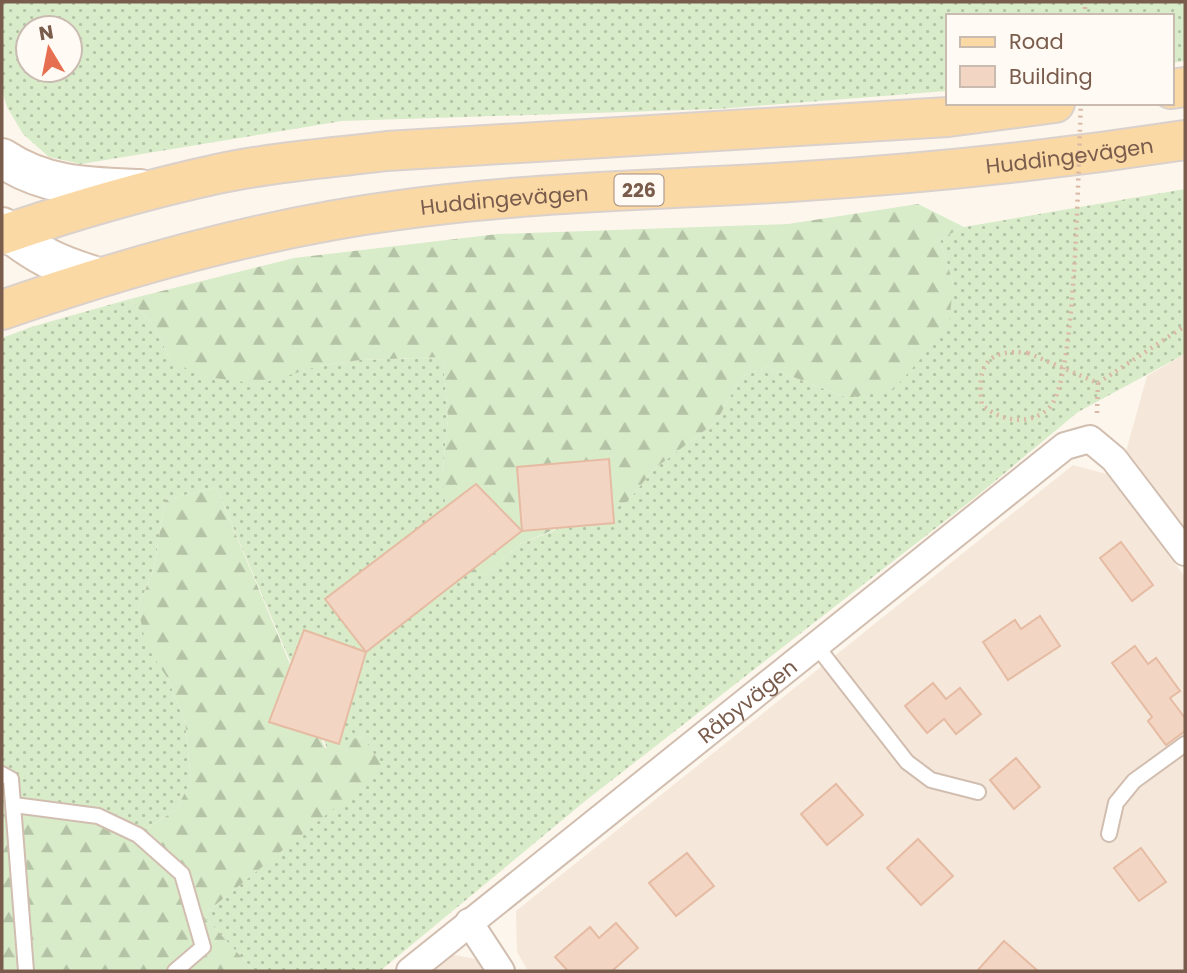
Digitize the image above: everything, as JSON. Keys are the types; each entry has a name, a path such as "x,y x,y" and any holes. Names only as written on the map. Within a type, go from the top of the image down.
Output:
{"main road":[{"path":"4,237 152,190 220,173 387,151 948,117 1040,105"},
{"name":"Huddingevägen","path":"2,310 98,277 184,252 398,210 530,196 907,173 1106,152 1185,140"}],"street":[{"path":"2,160 21,171 72,187 152,190"},
{"path":"2,160 13,201 4,237 34,253 98,277"},
{"name":"Råbyvägen","path":"410,971 814,644 1065,446 1090,439 1114,459 1185,552"},
{"path":"469,922 501,971"}],"lane":[{"path":"814,644 907,762 932,780 978,792"},
{"path":"1109,834 1116,803 1134,781 1185,744"},
{"path":"2,774 11,779 26,971"},
{"path":"14,805 99,816 138,835 182,874 203,947 175,971"}],"path":[{"path":"1081,105 1070,330 1064,368 1061,384 1050,407 1034,416 1012,421 994,416 982,405 979,384 984,367 994,355 1008,351 1028,353 1064,368 1098,383 1185,326"}],"shaded area":[{"path":"1185,354 1185,532 1125,455 1147,376"},
{"path":"1073,465 1110,475 1185,577 1185,971 528,971 517,952 516,911"},
{"path":"450,954 486,961 493,971 431,971"}],"green space":[{"path":"2,2 1185,2 1185,61 1173,63 1173,14 946,14 946,91 717,109 342,121 81,164 49,157 23,134 7,107 2,90"},
{"path":"1185,189 1185,354 1078,412 977,496 589,798 380,971 254,971 203,915 383,768 362,736 327,748 216,487 165,500 154,568 138,608 148,647 168,679 185,722 191,781 176,810 146,829 106,824 56,801 2,817 2,338 130,299 154,326 170,359 319,366 360,360 443,357 448,419 442,475 484,576 520,544 628,501 654,469 716,422 741,377 767,367 848,398 953,283 940,239 964,227"},
{"path":"918,204 964,227 940,239 953,283 949,327 894,389 848,398 767,367 741,377 716,422 654,469 628,501 600,517 560,527 520,544 484,576 468,575 449,537 442,475 448,419 443,357 360,360 319,366 260,384 199,376 170,359 154,326 130,299 294,258 498,234 788,224"},
{"path":"216,487 325,748 362,736 384,768 203,915 254,971 2,971 2,817 56,801 106,824 146,829 176,810 191,781 185,722 168,679 146,645 138,608 154,568 165,500"}],"building":[{"path":"609,459 614,523 522,531 517,467"},
{"path":"476,484 522,531 366,652 325,599"},
{"path":"1121,542 1153,585 1132,601 1100,558"},
{"path":"1040,616 1060,646 1008,680 983,642 1015,620 1021,629"},
{"path":"304,630 366,652 339,744 269,722"},
{"path":"1135,646 1148,664 1156,658 1180,691 1170,698 1185,718 1185,731 1166,745 1148,721 1152,717 1112,663"},
{"path":"933,683 946,699 960,688 981,714 956,734 944,719 927,733 905,706"},
{"path":"1016,758 1040,787 1014,809 990,780"},
{"path":"836,784 863,815 827,845 801,814"},
{"path":"918,839 953,876 921,905 887,868"},
{"path":"1141,848 1166,882 1139,901 1114,868"},
{"path":"687,853 714,886 676,916 649,883"},
{"path":"616,923 638,948 612,971 568,971 555,957 590,927 599,938"},
{"path":"1004,941 1038,971 977,971"}]}
